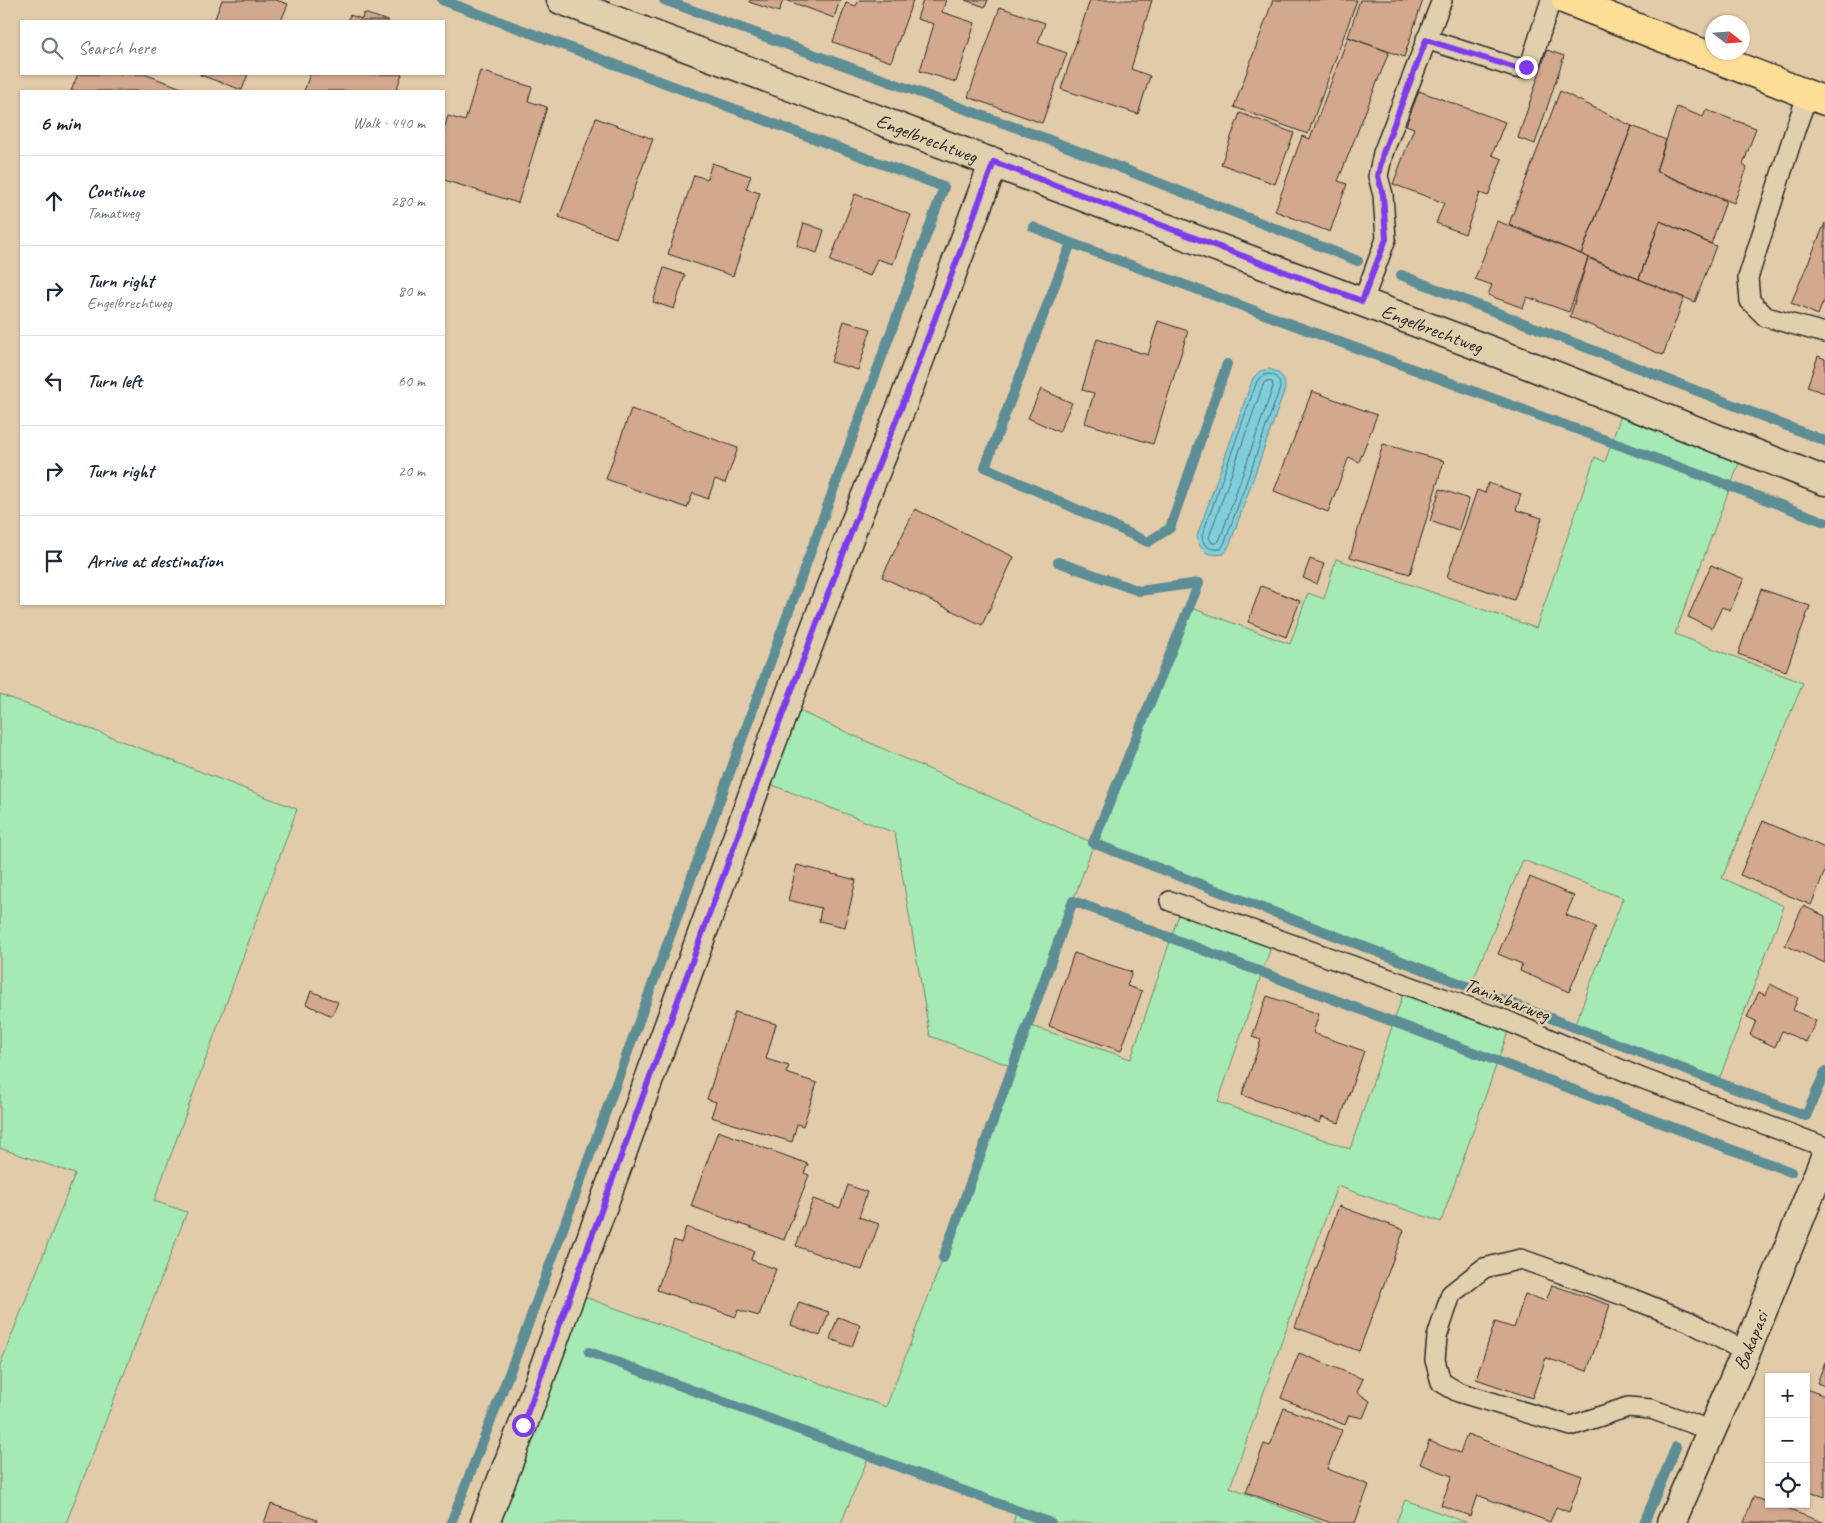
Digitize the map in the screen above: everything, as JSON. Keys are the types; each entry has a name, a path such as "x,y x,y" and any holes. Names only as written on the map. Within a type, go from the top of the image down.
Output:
{"main road":[{"path":"1578,2 1816,98"}],"street":[{"name":"Engelbrechtweg","path":"561,0 1362,301 1825,481"},
{"path":"485,1523 523,1425 854,525 902,406 994,162"},
{"name":"Bakapasi","path":"1671,1523 1710,1430 1746,1352 1825,1157"}],"lane":[{"path":"1362,301 1386,239 1383,195 1378,176 1383,153 1442,0"},
{"path":"1426,40 1516,68 1526,67 1532,59 1550,0"},
{"path":"1816,98 1796,127 1748,278 1750,301 1766,317 1825,333"},
{"name":"Tanimbarweg","path":"1170,901 1505,1020 1641,1078 1825,1147"},
{"path":"1710,1430 1651,1409 1628,1407 1571,1426 1458,1392 1441,1382 1435,1360 1437,1337 1451,1294 1484,1268 1521,1259 1688,1320 1746,1352"}],"green space":[{"path":"1622,412 1741,458 1675,634 1803,683 1722,878 1784,906 1718,1082 1574,1027 1623,898 1523,860 1470,987 1094,843 1028,1025 1131,1059 1180,911 1272,944 1218,1102 1350,1149 1404,992 1509,1029 1441,1222 1337,1186 1230,1487 1322,1523 1013,1523 1017,1510 869,1456 841,1523 493,1523 582,1296 886,1407 943,1258 1013,1067 930,1036 895,833 770,784 797,710 1093,843 1189,607 1290,644 1308,593 1324,599 1336,559 1536,628 1595,457 1605,462"},
{"path":"0,694 297,809 154,1201 187,1212 66,1523 0,1523 0,1365 75,1174 0,1148"},
{"path":"1405,1500 1468,1523 1396,1523"}],"water":[{"path":"1269,369 1281,376 1285,389 1230,544 1224,554 1209,554 1200,546 1197,536 1253,378 1260,371"}],"building":[{"path":"222,0 276,0 288,4 281,20 214,20"},
{"path":"750,0 783,0 779,12 749,2"},
{"path":"786,0 840,0 834,18"},
{"path":"859,0 913,0 891,62 833,42 846,3 856,6"},
{"path":"923,0 946,0 942,12 975,23 956,82 920,71 934,24 917,19"},
{"path":"965,0 988,0 985,7"},
{"path":"1090,0 1152,0 1131,69 1150,76 1138,114 1061,89"},
{"path":"1273,0 1357,0 1308,134 1234,107"},
{"path":"1360,0 1423,0 1404,57 1348,37"},
{"path":"1000,7 1045,23 1038,43 1067,53 1042,123 968,97"},
{"path":"364,13 386,20 348,20 350,15 362,19"},
{"path":"1348,37 1389,52 1338,181 1347,184 1330,232 1275,211 1302,136 1310,139"},
{"path":"1547,50 1564,56 1535,144 1518,138"},
{"path":"480,71 532,87 528,101 547,107 518,203 445,180 445,126 448,116 465,121"},
{"path":"78,75 147,75 187,90 71,90"},
{"path":"200,75 248,75 242,90"},
{"path":"310,75 402,75 396,90 304,90"},
{"path":"1419,91 1505,122 1492,155 1502,159 1488,196 1480,193 1465,234 1436,223 1444,203 1393,184 1414,128 1406,125"},
{"path":"1560,91 1632,126 1581,254 1509,224"},
{"path":"1677,107 1703,117 1706,110 1756,128 1743,165 1747,168 1734,203 1656,171"},
{"path":"1240,113 1294,133 1275,184 1221,164"},
{"path":"596,118 653,139 616,238 559,217"},
{"path":"1632,126 1666,140 1656,171 1726,201 1711,244 1660,221 1639,279 1581,254"},
{"path":"712,163 751,176 746,189 760,193 733,276 668,254 694,175 707,179"},
{"path":"855,194 911,215 893,264 877,259 870,276 830,261"},
{"path":"1497,221 1588,258 1569,312 1527,297 1523,308 1488,295 1492,285 1475,279"},
{"path":"1660,221 1716,246 1695,302 1639,279"},
{"path":"804,223 824,230 817,253 797,246"},
{"path":"1825,223 1825,303 1823,302 1818,315 1791,303"},
{"path":"1588,258 1684,298 1663,355 1570,317"},
{"path":"664,268 685,275 674,309 653,302"},
{"path":"844,321 871,329 858,370 831,362"},
{"path":"1158,321 1188,331 1153,444 1085,423 1094,393 1082,390 1097,339 1148,355"},
{"path":"1818,356 1825,359 1825,393 1807,387"},
{"path":"1041,389 1072,403 1059,432 1028,418"},
{"path":"1312,391 1377,415 1359,462 1349,457 1328,512 1274,491"},
{"path":"631,409 738,448 725,483 715,479 708,499 693,493 687,508 606,479"},
{"path":"1383,444 1444,461 1410,574 1350,557"},
{"path":"1488,483 1521,494 1516,510 1542,518 1514,600 1447,577 1477,490 1485,493"},
{"path":"1440,489 1469,499 1458,531 1430,521"},
{"path":"915,509 1014,557 982,625 882,577"},
{"path":"1310,559 1324,564 1317,584 1303,578"},
{"path":"1711,565 1744,579 1730,610 1722,607 1712,628 1688,617"},
{"path":"1261,586 1300,601 1286,637 1248,622"},
{"path":"1761,589 1810,606 1786,671 1738,654"},
{"path":"1763,821 1825,848 1825,871 1811,905 1740,875"},
{"path":"797,865 856,880 845,927 819,921 821,908 788,900"},
{"path":"1530,877 1574,896 1566,915 1596,927 1569,992 1520,971 1522,964 1498,954"},
{"path":"1803,906 1825,916 1825,963 1785,945"},
{"path":"1074,953 1132,972 1127,986 1142,991 1121,1051 1049,1026"},
{"path":"1770,984 1798,998 1793,1010 1816,1021 1806,1042 1782,1031 1775,1047 1750,1035 1756,1021 1747,1017 1759,992 1765,995"},
{"path":"311,991 338,1002 332,1016 306,1004"},
{"path":"1267,996 1319,1014 1313,1033 1364,1051 1339,1123 1322,1117 1320,1123 1242,1095 1261,1040 1252,1037"},
{"path":"735,1012 776,1024 766,1059 789,1066 786,1073 817,1083 803,1126 797,1124 792,1142 711,1117 716,1102 707,1099"},
{"path":"718,1131 808,1164 804,1173 809,1175 784,1240 691,1206"},
{"path":"848,1185 867,1192 859,1217 879,1224 862,1270 796,1246 813,1199 840,1208"},
{"path":"1339,1206 1404,1230 1359,1351 1295,1327"},
{"path":"686,1227 754,1251 751,1260 776,1269 759,1316 738,1310 736,1317 657,1290 674,1240 681,1243"},
{"path":"1552,1285 1610,1305 1587,1371 1546,1358 1532,1398 1476,1379 1495,1322 1514,1328 1525,1294 1546,1301"},
{"path":"799,1302 829,1312 820,1336 791,1325"},
{"path":"838,1317 860,1325 852,1347 830,1339"},
{"path":"1299,1353 1363,1379 1357,1392 1370,1401 1363,1418 1349,1415 1345,1425 1281,1398"},
{"path":"1825,1362 1825,1386 1817,1383"},
{"path":"1810,1390 1825,1396 1825,1497 1810,1491"},
{"path":"1284,1408 1342,1430 1327,1469 1369,1485 1355,1523 1331,1523 1246,1492 1264,1444 1270,1446"},
{"path":"1467,1434 1582,1476 1569,1512 1556,1507 1550,1522 1477,1495 1470,1516 1441,1505 1452,1476 1420,1464 1429,1441 1460,1453"},
{"path":"1753,1497 1765,1502 1765,1508 1784,1508 1825,1523 1744,1523"},
{"path":"271,1504 317,1520 316,1523 264,1523"}],"waterway":[{"path":"442,0 944,187 526,1330 451,1523"},
{"path":"664,0 1042,137 1358,261"},
{"path":"1033,227 1071,243 1825,522"},
{"path":"1071,243 985,467 1148,542 1170,528 1227,364"},
{"path":"1401,275 1825,441"},
{"path":"1058,562 1139,591 1199,583 1093,843 1806,1116 1825,1072"},
{"path":"943,1258 1073,901 1791,1172"},
{"path":"589,1352 1051,1523"},
{"path":"1644,1523 1676,1447"}],"route":[{"path":"523,1425 768,753 994,162 1362,301 1386,239 1383,195 1378,176 1383,153 1426,40 1516,68 1526,67"}]}
